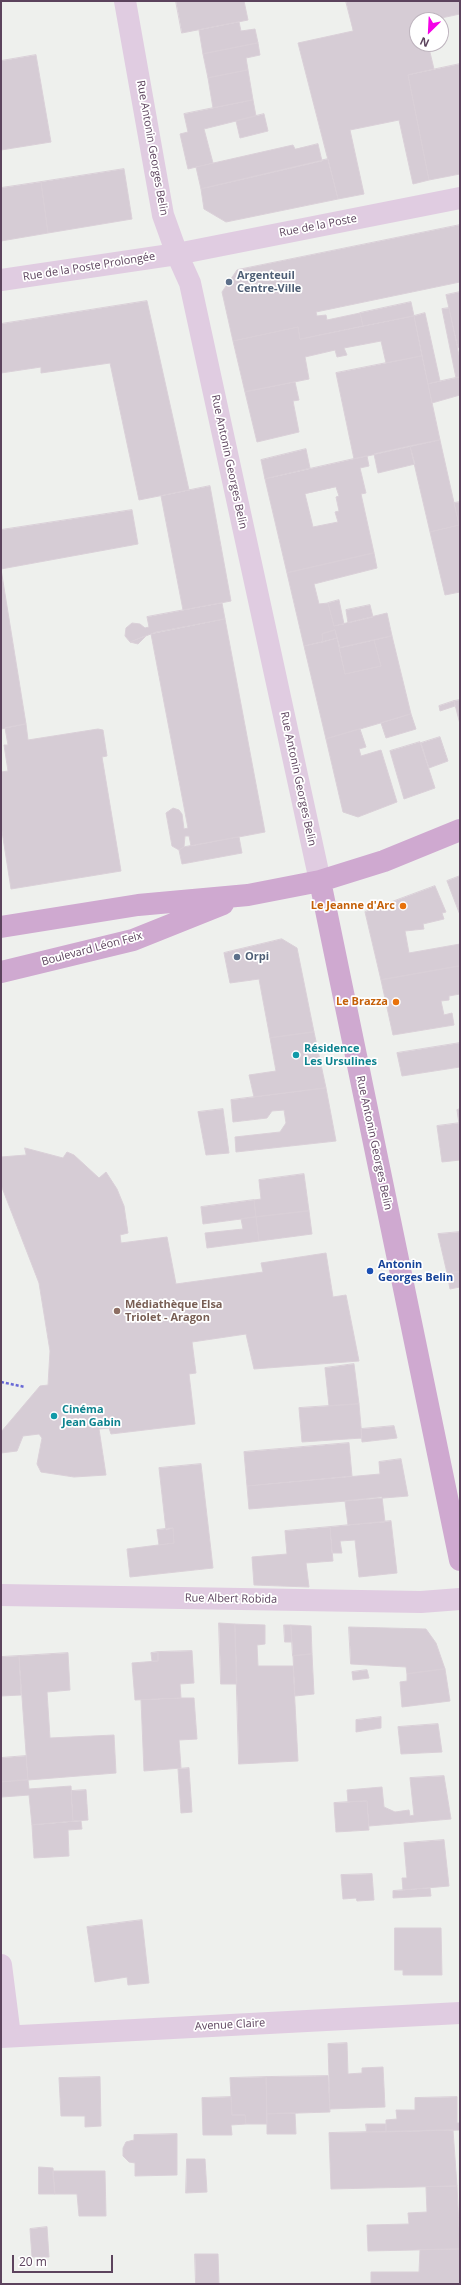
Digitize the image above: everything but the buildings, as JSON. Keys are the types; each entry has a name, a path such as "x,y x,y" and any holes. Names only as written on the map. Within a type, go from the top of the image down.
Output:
{"main road":[{"name":"Boulevard Léon Feix","path":"1,927 138,905 248,895 320,881 384,861 460,830"},
{"name":"Rue Antonin Georges Belin","path":"320,881 458,1546"},
{"name":"Boulevard Léon Feix","path":"1,972 133,940 248,895"}],"street":[{"name":"Rue Antonin Georges Belin","path":"125,1 163,215 177,254 190,283 320,881"},
{"name":"Rue de la Poste","path":"177,254 460,198"},
{"name":"Rue de la Poste Prolongée","path":"1,280 177,254"},
{"name":"Rue Albert Robida","path":"1,1595 421,1602 460,1599"},
{"path":"1,1965 6,2036"},
{"name":"Avenue Claire","path":"6,2036 460,2014"}],"path":[{"path":"1,1382 25,1387"}],"place":[{"name":"Argenteuil Centre-Ville","path":"229,282"},
{"name":"Le Jeanne d'Arc","path":"403,906"},
{"name":"Orpi","path":"237,957"},
{"name":"Le Brazza","path":"396,1002"},
{"name":"Résidence Les Ursulines","path":"296,1055"},
{"name":"Antonin Georges Belin","path":"370,1271"},
{"name":"Médiathèque Elsa Triolet - Aragon","path":"117,1311"},
{"name":"Cinéma Jean Gabin","path":"54,1416"}]}
